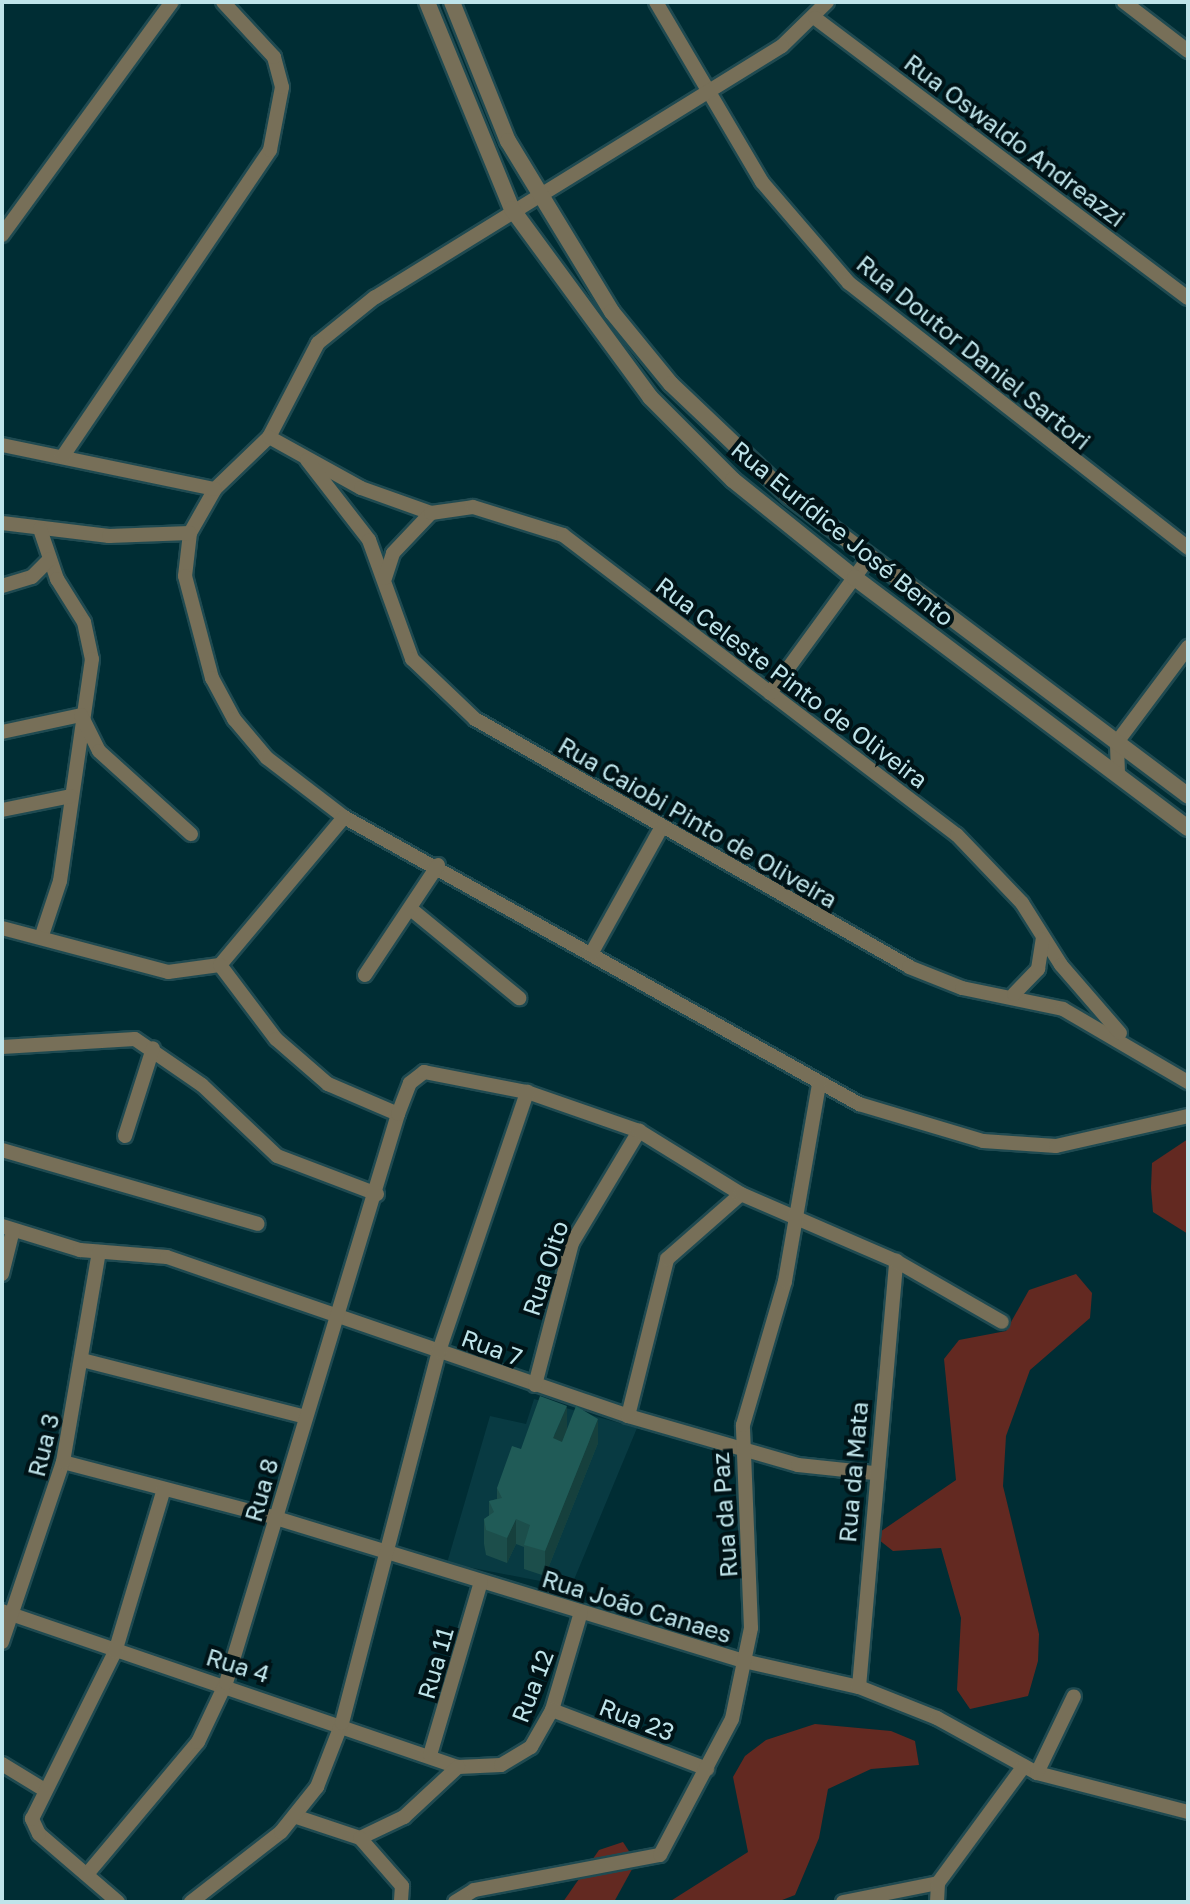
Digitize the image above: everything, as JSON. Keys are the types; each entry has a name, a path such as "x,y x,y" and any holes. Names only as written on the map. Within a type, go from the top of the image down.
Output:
{"street":[{"path":"2,235 172,2"},
{"path":"63,456 270,150 282,87 274,57 223,2"},
{"name":"Rua Eurídice José Bento","path":"427,2 512,209 650,397 733,480 855,578 1188,828"},
{"name":"Rua Eurídice José Bento","path":"452,2 475,70 538,193 612,312 671,384 755,468 1188,796"},
{"name":"Rua Doutor Daniel Sartori","path":"656,2 707,94 762,182 849,283 1188,548"},
{"path":"827,2 815,18 707,94 538,193 341,319 318,343 269,437 215,489 190,533 185,576 192,615 234,719 301,788 344,817 438,865 819,1085 983,1141 1056,1146 1188,1116"},
{"path":"1124,2 1188,51"},
{"name":"Rua Oswaldo Andreazzi","path":"815,18 1188,298"},
{"name":"Rua Caiobi Pinto de Oliveira","path":"269,437 386,500 431,513"},
{"path":"2,445 215,489"},
{"name":"Rua Caiobi Pinto de Oliveira","path":"307,460 354,516 385,578 394,622 437,689 661,828 909,967 962,988 1014,994 1126,1040 1188,1082"},
{"name":"Rua Celeste Pinto de Oliveira","path":"431,513 473,507 563,535 957,835 1022,903 1043,939 1126,1040"},
{"path":"385,578 393,553 431,513"},
{"path":"2,523 40,529 190,533"},
{"path":"40,529 50,559 84,622 92,659 81,715 60,881 41,938"},
{"path":"770,693 869,557"},
{"path":"2,586 32,577 50,559"},
{"path":"1118,774 1117,742 1188,647"},
{"path":"2,732 81,715"},
{"path":"81,715 99,751 191,834"},
{"path":"2,810 71,796"},
{"path":"2,928 168,972 220,965 344,817"},
{"path":"591,954 661,828"},
{"path":"365,975 412,910 438,865"},
{"path":"412,910 519,998"},
{"path":"1014,994 1038,969 1043,939"},
{"path":"220,965 276,1039 328,1084 398,1114"},
{"path":"2,1047 116,1036 153,1048 277,1156 377,1194"},
{"path":"125,1136 153,1048"},
{"name":"Rua 8","path":"88,1873 198,1742 226,1683 336,1315 410,1083 424,1072 444,1071 527,1092"},
{"name":"Rua da Paz","path":"455,1902 474,1890 660,1855 674,1839 707,1769 748,1662 750,1521 740,1450 794,1221 819,1085"},
{"path":"191,1902 297,1817 342,1723 384,1551 439,1351 527,1092 639,1131 741,1194 794,1221 896,1261 1002,1322"},
{"name":"Rua Oito","path":"535,1385 572,1243 639,1131"},
{"path":"2,1150 258,1224"},
{"path":"628,1416 667,1259 741,1194"},
{"path":"2,1274 8,1228"},
{"name":"Rua 7","path":"8,1228 99,1252 167,1257 628,1416 740,1450 874,1473"},
{"name":"Rua 3","path":"2,1642 9,1613 63,1462 86,1361 99,1252"},
{"name":"Rua da Mata","path":"859,1687 874,1473 896,1261"},
{"path":"86,1361 305,1417"},
{"name":"Rua João Canaes","path":"63,1462 276,1518 748,1662 859,1687 937,1718 1030,1770 1188,1812"},
{"path":"118,1902 88,1873 39,1834 32,1819 43,1789 115,1652 164,1489"},
{"name":"Rua 11","path":"430,1755 481,1582"},
{"name":"Rua 12","path":"458,1767 517,1759 552,1710 581,1612"},
{"name":"Rua 4","path":"9,1613 115,1652 226,1683 458,1767"},
{"path":"843,1902 907,1898 938,1883 1030,1770 1074,1696"},
{"name":"Rua 23","path":"552,1710 707,1769"},
{"path":"2,1764 43,1789"},
{"path":"360,1838 404,1817 458,1767"},
{"path":"297,1817 360,1838 402,1886 405,1901"},
{"path":"937,1902 938,1883"}],"shaded area":[{"path":"1188,1139 1188,1234 1153,1212 1151,1188 1152,1163"},
{"path":"1076,1274 1092,1293 1090,1318 1030,1370 1006,1436 1003,1486 1039,1634 1038,1661 1028,1696 970,1709 957,1690 961,1618 941,1548 893,1551 874,1536 956,1480 944,1359 959,1340 1006,1331 1029,1290"},
{"path":"534,1399 637,1428 571,1587 447,1563 490,1416 526,1424"},
{"path":"815,1724 891,1731 915,1741 919,1765 871,1769 828,1789 819,1838 795,1895 777,1902 669,1902 748,1852 733,1777 745,1756 766,1740"},
{"path":"623,1842 636,1862 614,1902 563,1902 599,1850"}],"building":[{"path":"540,1396 567,1406 553,1438 562,1442 576,1406 598,1419 545,1551 524,1545 530,1525 516,1519 507,1538 486,1530 484,1519 494,1512 489,1501 502,1498 497,1488 512,1446 521,1449"}]}
